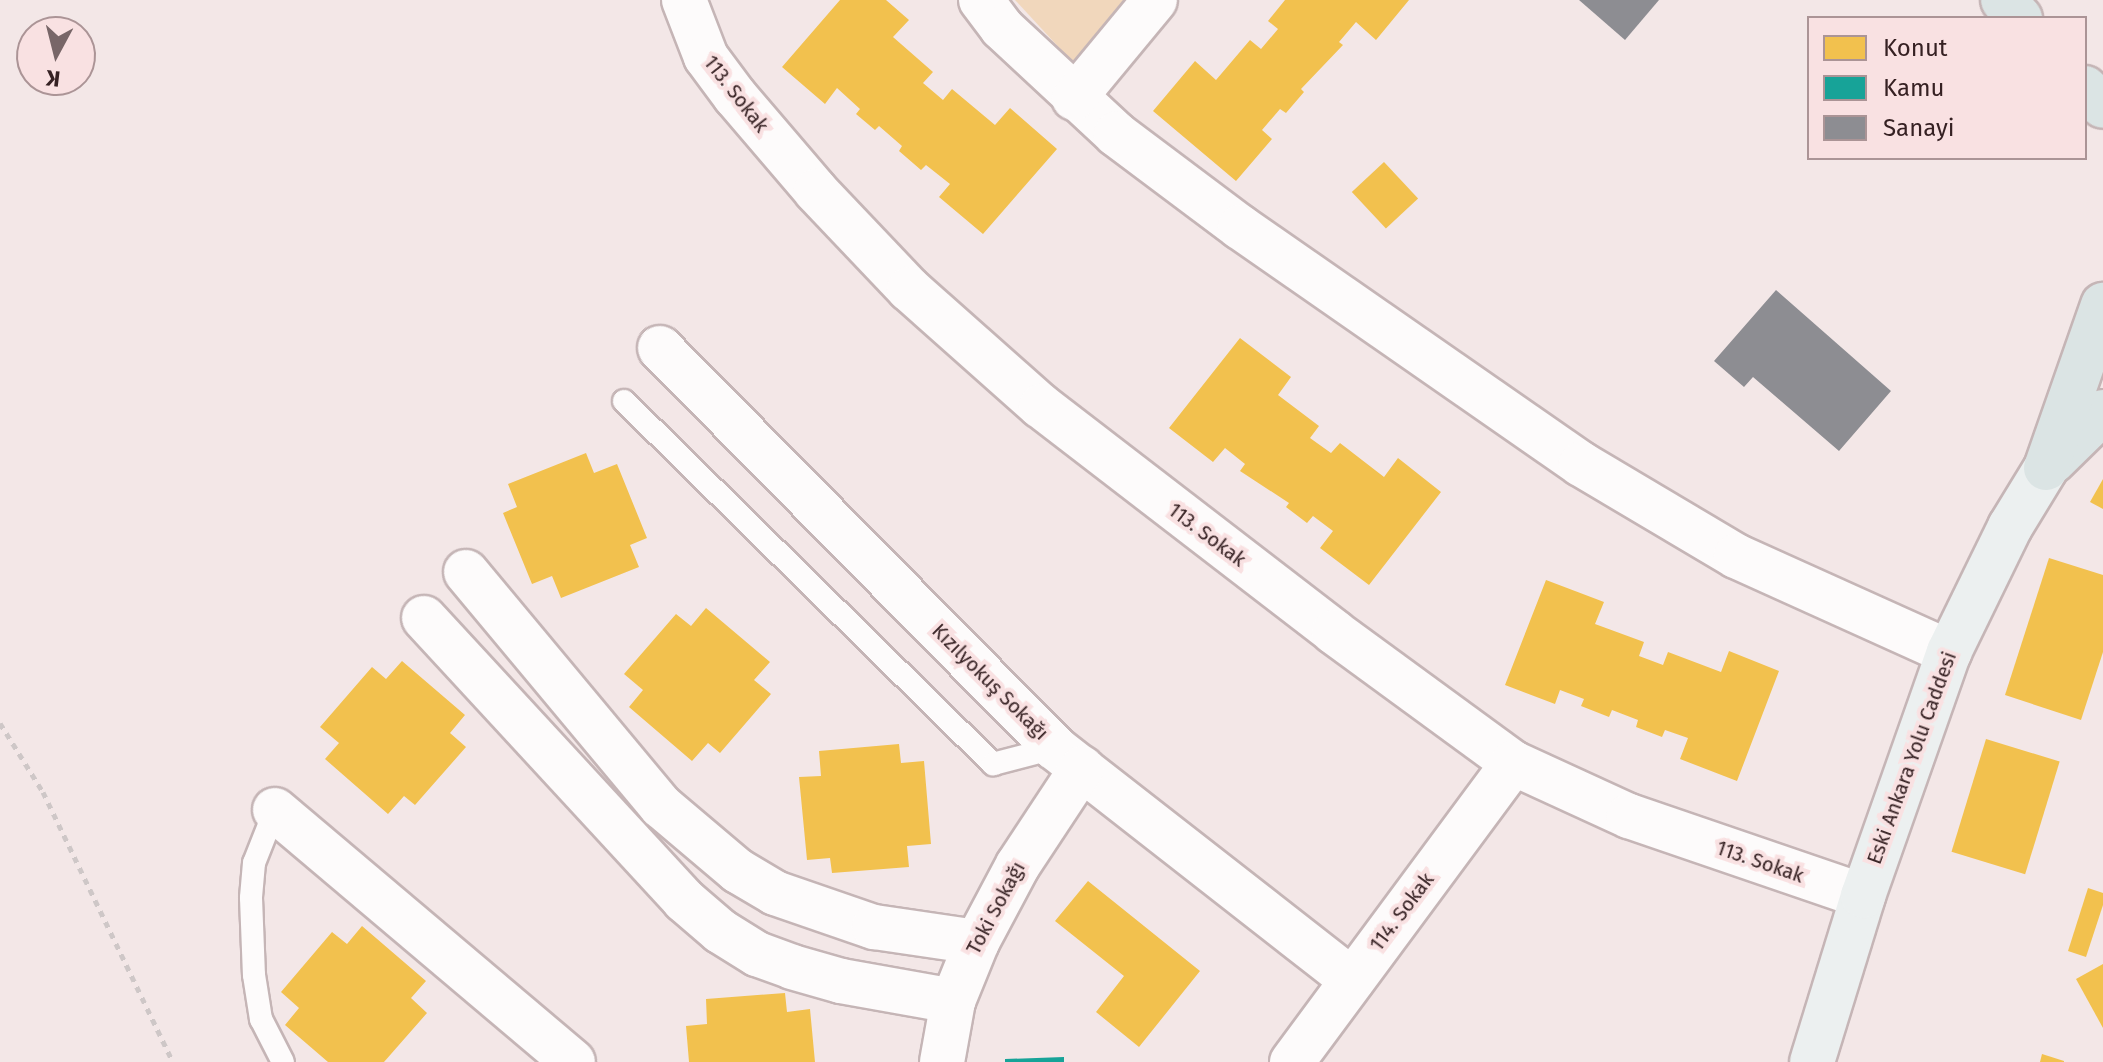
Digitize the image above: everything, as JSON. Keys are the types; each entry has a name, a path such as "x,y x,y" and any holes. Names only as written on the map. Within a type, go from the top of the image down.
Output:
{"main road":[{"path":"2003,0 2018,16"},
{"path":"2087,90 2103,106"},
{"path":"2046,468 2103,305"},
{"path":"2046,468 2103,412"},
{"name":"Eski Ankara Yolu Caddesi","path":"1812,1062 1863,896 1949,652 2003,541 2046,468"}],"street":[{"name":"113. Sokak","path":"684,0 706,57 816,191 970,346 1172,508 1513,763 1629,816 1863,896"},
{"path":"981,0 1002,28 1074,98 1240,227 1581,464 1736,556 1949,652"},
{"path":"1074,98 1155,0"},
{"name":"Kızılyokuş Sokağı","path":"660,348 1068,758 1352,980"},
{"path":"466,572 661,806 738,871 775,893 874,927 977,942"},
{"path":"424,618 684,900 720,931 757,954 792,967 841,981 953,1001"},
{"name":"Toki Sokağı","path":"942,1062 953,1001 977,942 1018,865 1068,758"},
{"name":"114. Sokak","path":"1292,1062 1513,763"},
{"path":"275,810 573,1062"}],"lane":[{"path":"624,401 993,764 1068,758"},
{"path":"275,810 254,863 253,960 261,1019 283,1062"}],"path":[{"path":"0,723 43,792 173,1062"}],"shaded area":[{"path":"1015,0 1144,0 1077,67"}],"building: Konut":[{"path":"840,0 886,0 909,20 893,37 933,72 923,83 943,100 952,89 995,125 1010,108 1057,149 983,234 939,197 950,184 926,165 921,170 899,151 902,146 879,126 875,130 856,114 860,109 837,88 825,104 782,67"},
{"path":"1285,0 1409,0 1376,40 1356,22 1339,42 1343,45 1301,89 1304,92 1286,113 1280,109 1262,130 1272,139 1236,181 1153,111 1195,61 1216,80 1250,40 1261,49 1278,29 1268,21"},
{"path":"1384,162 1418,199 1386,229 1352,192"},
{"path":"1240,338 1291,377 1278,395 1319,426 1310,438 1331,453 1340,443 1384,477 1398,458 1441,492 1369,585 1320,548 1333,531 1313,516 1307,523 1286,507 1289,503 1240,471 1245,464 1225,448 1213,462 1169,428"},
{"path":"586,453 594,473 617,464 647,538 630,545 639,567 561,598 552,576 532,584 503,513 517,507 508,484"},
{"path":"2103,479 2103,509 2090,502"},
{"path":"2049,558 2103,575 2103,652 2081,720 2005,695"},
{"path":"1546,580 1604,602 1595,624 1644,642 1639,656 1663,665 1668,652 1721,672 1729,651 1779,671 1737,781 1680,759 1688,738 1665,730 1662,737 1636,727 1638,720 1612,710 1609,717 1581,706 1584,699 1560,690 1555,704 1505,685"},
{"path":"706,608 770,662 754,680 771,694 720,753 708,743 692,761 629,707 643,690 624,674 676,614 691,626"},
{"path":"402,661 465,715 450,733 466,747 415,805 404,796 388,814 325,759 339,743 320,727 372,667 386,679"},
{"path":"1986,739 2060,762 2025,874 1952,852"},
{"path":"899,744 901,763 924,761 931,844 907,846 909,867 832,873 830,858 807,860 799,777 821,776 819,751"},
{"path":"1088,881 1200,971 1139,1047 1096,1012 1124,976 1055,921"},
{"path":"2088,888 2103,893 2103,905 2086,957 2068,951"},
{"path":"362,926 426,981 411,998 427,1013 384,1062 328,1062 285,1025 299,1008 281,992 332,932 347,944"},
{"path":"2103,964 2103,1028 2076,979"},
{"path":"785,993 787,1012 810,1009 815,1062 689,1062 686,1026 707,1024 706,999"},
{"path":"2042,1054 2064,1061 2064,1062 2040,1062"}],"building: Kamu":[{"path":"1064,1057 1064,1062 1005,1062 1005,1059"}],"building: Sanayi":[{"path":"1579,0 1659,0 1625,40"},
{"path":"1776,290 1891,391 1839,451 1753,377 1744,387 1714,361"}]}
